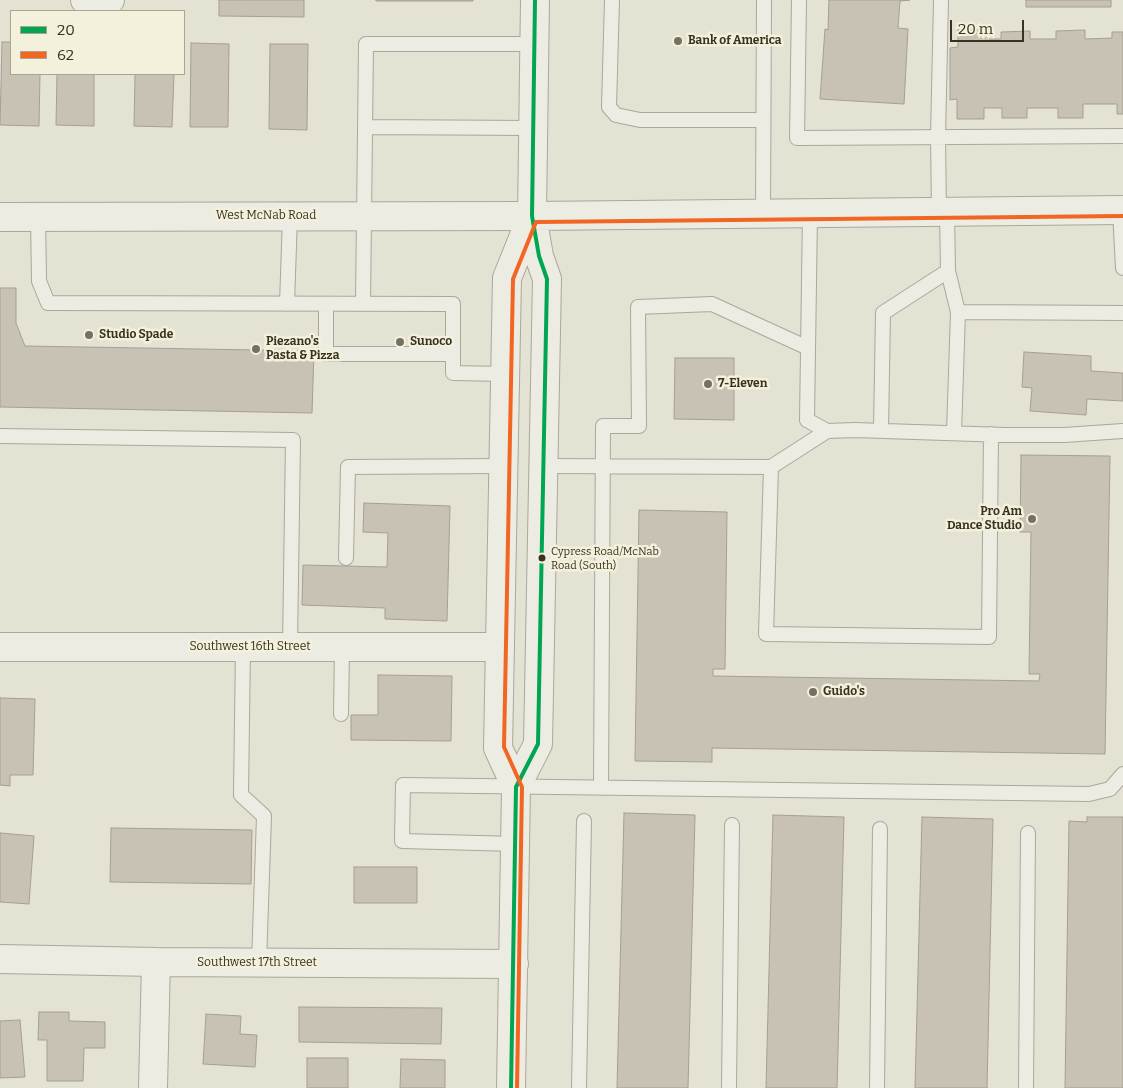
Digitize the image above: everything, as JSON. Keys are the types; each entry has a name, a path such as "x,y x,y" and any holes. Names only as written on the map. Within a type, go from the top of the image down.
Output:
{"street":[{"path":"85,0 110,0"},
{"path":"516,787 538,744 547,278 539,256 532,216 535,0"},
{"name":"West McNab Road","path":"0,217 532,216 1121,210"},
{"path":"511,1088 516,787 498,748 508,278 532,216"},
{"name":"Southwest 16th Street","path":"0,647 500,647"},
{"name":"Southwest 17th Street","path":"0,959 514,964"},
{"path":"153,1088 156,962"}],"lane":[{"path":"612,0 609,107 616,115 640,120 763,120"},
{"path":"763,214 764,0"},
{"path":"799,0 797,138 1123,136"},
{"path":"941,0 938,137 948,271 958,312 954,433"},
{"path":"363,304 366,44 535,44"},
{"path":"365,127 533,128"},
{"path":"1121,210 1123,268"},
{"path":"810,213 807,420 827,431 991,434 1064,434 1123,431"},
{"path":"287,304 290,216"},
{"path":"38,217 39,281 48,302 453,304 453,374 506,374"},
{"path":"881,431 883,313 948,271"},
{"path":"326,304 326,354 453,354"},
{"path":"601,788 603,426 639,426 638,307 712,304 808,348"},
{"path":"958,312 1123,312"},
{"path":"543,466 771,467 827,431"},
{"path":"771,467 766,634 989,637 991,434"},
{"path":"0,436 292,440 290,647"},
{"path":"346,558 348,467 504,466"},
{"path":"243,647 241,794 264,816 259,963"},
{"path":"341,714 342,647"},
{"path":"516,844 402,841 404,785 1089,794 1110,789 1123,774"},
{"path":"579,1088 584,822"},
{"path":"729,1088 732,825"},
{"path":"877,1088 880,829"},
{"path":"1026,1088 1028,833"}],"building":[{"path":"219,0 304,0 304,17 219,16"},
{"path":"473,0 473,1 376,1"},
{"path":"829,0 910,0 900,1 898,28 908,29 904,104 820,99 825,29 828,30"},
{"path":"1026,0 1111,0 1111,7 1026,7"},
{"path":"958,30 989,30 989,39 1001,39 1001,32 1030,31 1030,39 1056,39 1056,31 1085,30 1085,39 1112,38 1112,32 1123,32 1123,114 1117,114 1117,104 1083,104 1083,118 1058,118 1058,108 1027,108 1027,118 1002,118 1002,108 984,108 984,119 957,119 957,99 950,100 950,48 958,47"},
{"path":"2,42 10,42 10,75 40,75 39,126 0,125"},
{"path":"191,43 229,44 228,127 190,127"},
{"path":"270,44 308,44 307,130 269,129"},
{"path":"57,75 94,75 94,126 56,125"},
{"path":"135,75 174,75 172,127 134,126"},
{"path":"0,288 16,288 16,323 25,346 314,351 312,413 0,407"},
{"path":"1024,352 1091,356 1091,371 1123,373 1123,401 1087,399 1086,415 1030,411 1032,388 1022,387"},
{"path":"675,358 734,358 734,420 674,419"},
{"path":"1021,455 1110,456 1105,754 712,748 712,762 635,761 639,510 727,512 725,669 713,669 713,676 1039,681 1040,674 1029,674 1031,532 1020,532"},
{"path":"364,503 450,506 447,621 385,619 385,608 302,605 303,565 387,567 388,533 363,532"},
{"path":"378,675 452,676 451,741 351,740 351,715 378,715"},
{"path":"0,698 35,699 33,775 10,775 10,786 0,785"},
{"path":"624,813 695,815 688,1088 617,1088"},
{"path":"773,815 844,817 837,1088 766,1088"},
{"path":"922,817 993,819 987,1088 915,1088"},
{"path":"1087,817 1123,817 1123,1088 1065,1088 1069,821 1087,822"},
{"path":"111,828 252,830 251,884 110,882"},
{"path":"0,833 34,836 29,904 0,902"},
{"path":"354,867 417,867 417,903 354,903"},
{"path":"299,1007 442,1008 441,1044 299,1042"},
{"path":"39,1012 69,1012 69,1021 105,1022 105,1048 84,1048 83,1081 47,1081 47,1040 38,1040"},
{"path":"206,1014 241,1016 240,1034 257,1035 255,1067 203,1064"},
{"path":"20,1020 25,1077 0,1078 0,1021"},
{"path":"307,1058 348,1058 348,1088 307,1088"},
{"path":"401,1059 445,1060 445,1088 400,1088"}],"transit line":[{"name":"20","path":"511,1088 516,787 538,744 547,279 539,256 532,216 535,0"},
{"name":"62","path":"517,1088 522,787 504,747 513,279 536,222 1123,216"}],"place":[{"name":"Bank of America","path":"678,41"},
{"name":"Studio Spade","path":"89,335"},
{"name":"Sunoco","path":"400,342"},
{"name":"Piezano's Pasta & Pizza","path":"256,349"},
{"name":"7-Eleven","path":"708,384"},
{"name":"Pro Am Dance Studio","path":"1032,519"},
{"name":"Cypress Road/McNab Road (South)","path":"542,558"},
{"name":"Guido's","path":"813,692"}]}
